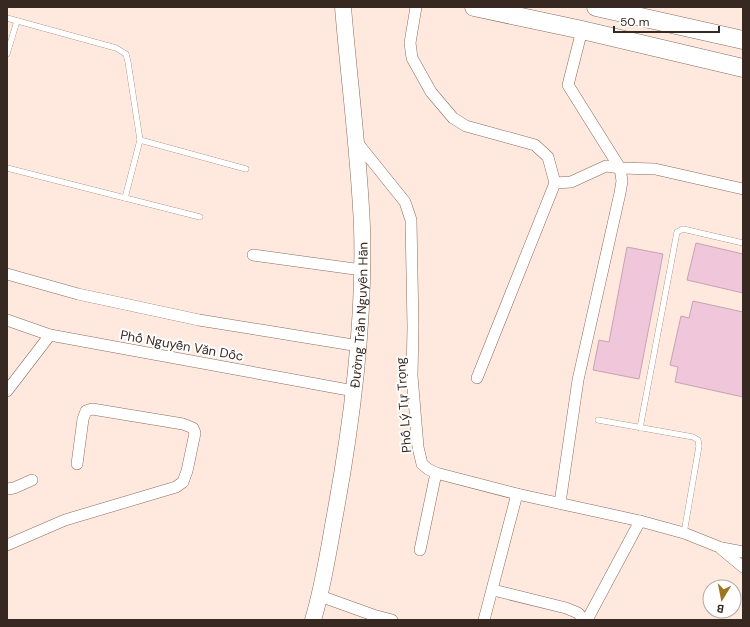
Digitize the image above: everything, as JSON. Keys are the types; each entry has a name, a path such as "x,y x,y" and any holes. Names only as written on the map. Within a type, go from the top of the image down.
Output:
{"main road":[{"path":"474,7 582,30 743,68"},
{"path":"596,7 743,40"}],"street":[{"name":"Đường Trần Nguyên Hãn","path":"313,620 320,596 342,481 359,346 362,270 360,188 343,7"},
{"path":"416,7 410,43 412,58 431,92 453,118 466,126 536,145 548,157 555,183 477,378"},
{"path":"560,503 578,380 622,182 620,168 568,85 582,30"},
{"name":"Phố Lý Tự Trọng","path":"356,140 405,202 411,220 413,327 412,376 418,447 422,464 436,473 517,494 640,521 684,533 719,547 743,567"},
{"path":"555,183 572,182 606,166 620,168 655,168 743,189"},
{"path":"253,255 362,270"},
{"path":"7,274 78,294 199,320 359,346"},
{"name":"Phố Nguyễn Văn Dốc","path":"7,320 50,335 354,391"},
{"path":"7,391 12,377 50,335"},
{"path":"7,545 65,520 176,487 183,482 187,471 195,433 193,428 183,424 92,409 86,411 83,419 77,464"},
{"path":"420,550 436,473"},
{"path":"7,489 14,488 32,480"},
{"path":"484,620 517,494"},
{"path":"493,590 566,608 578,613 585,620 640,521"},
{"path":"719,547 743,552"},
{"path":"320,596 373,615 392,620"}],"lane":[{"path":"7,18 116,48 126,54 140,140 125,198"},
{"path":"7,54 17,21"},
{"path":"140,140 246,169"},
{"path":"7,168 200,217"},
{"path":"640,428 677,232 683,229 743,243"},
{"path":"598,420 693,437 698,440 699,446 684,533"}],"building":[{"path":"696,243 743,254 743,293 687,280"},
{"path":"627,247 663,254 639,379 593,370 599,340 609,342"},
{"path":"693,301 743,312 743,397 675,382 678,367 670,365 681,316 689,318"}]}
